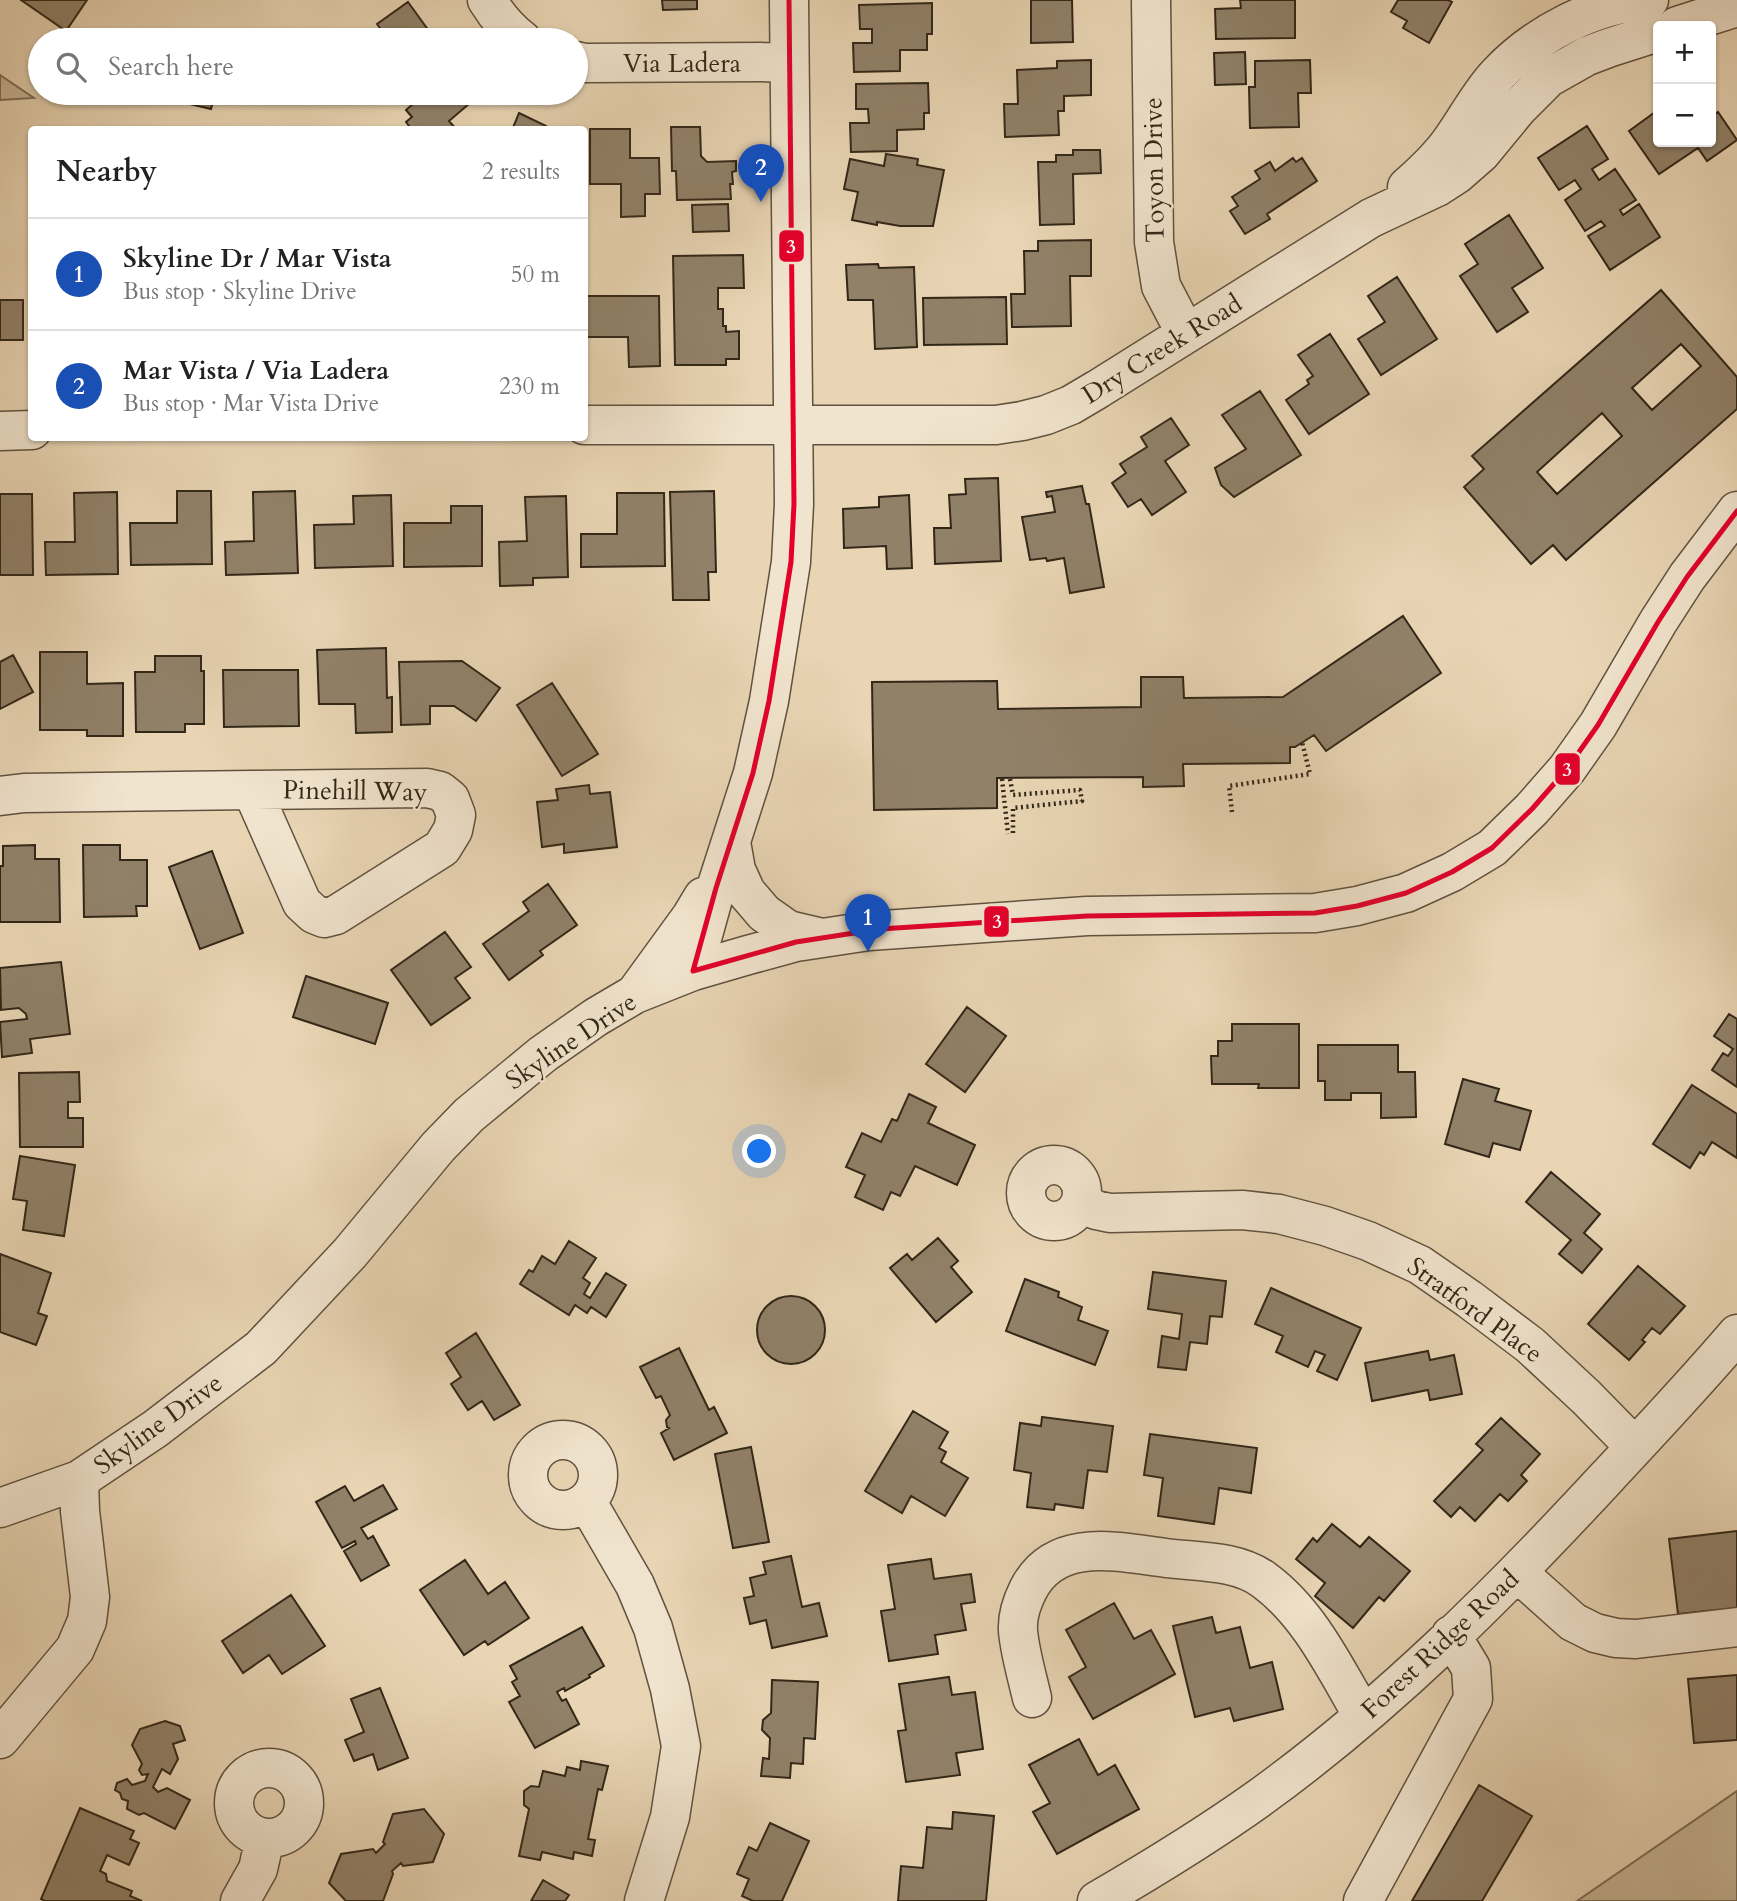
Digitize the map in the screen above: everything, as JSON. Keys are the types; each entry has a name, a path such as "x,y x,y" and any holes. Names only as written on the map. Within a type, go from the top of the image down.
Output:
{"street":[{"path":"487,0 509,28"},
{"path":"693,971 753,773 769,701 792,551 794,424 789,0"},
{"name":"Toyon Drive","path":"1152,0 1154,242 1161,286 1186,334"},
{"path":"1371,218 1440,156 1497,75 1534,44 1555,30 1597,11 1649,0"},
{"path":"1694,21 1737,7"},
{"name":"Dry Creek Road","path":"588,425 996,425 1046,415 1071,405 1135,367 1371,218 1437,187 1457,174 1481,153 1548,78 1587,56 1653,34"},
{"name":"Via Ladera","path":"588,63 789,62"},
{"path":"0,431 28,430"},
{"name":"Skyline Drive","path":"0,1508 79,1480 155,1429 261,1348 350,1253 438,1147 469,1115 543,1054 635,994 693,971 796,942 880,929 1087,916 1315,913 1357,906 1406,893 1452,872 1492,848 1532,809 1567,769 1598,725 1665,610 1737,511"},
{"name":"Pinehill Way","path":"0,796 24,793 252,790 427,788 440,791 450,799 456,815 453,830 442,848 336,915 324,918 302,904 252,790"},
{"path":"731,842 736,870 746,892 764,913 788,930 822,938"},
{"path":"635,994 691,917 731,842"},
{"name":"Stratford Place","path":"1080,1202 1110,1213 1242,1210 1279,1214 1368,1241 1420,1265 1520,1338 1586,1397 1635,1447"},
{"name":"Forest Ridge Road","path":"1097,1901 1180,1853 1258,1798 1363,1716 1517,1573 1737,1334"},
{"path":"0,1739 75,1649 88,1621 90,1597 79,1480"},
{"path":"587,1502 635,1585 653,1628 670,1689 681,1746 670,1817 644,1901"},
{"path":"1032,1698 1017,1629 1021,1605 1032,1581 1063,1556 1078,1552 1112,1551 1221,1564 1261,1578 1298,1611 1363,1716"},
{"path":"1517,1573 1573,1622 1595,1633 1636,1639 1737,1627"},
{"path":"1363,1901 1473,1699 1471,1668 1451,1635"},
{"path":"240,1901 258,1869 265,1838"}],"path":[{"path":"1232,812 1230,786 1310,774 1302,743"},
{"path":"1002,779 1010,834 1013,808 1082,801 1080,790 1013,795 1010,779"}],"shaded area":[{"path":"0,75 28,94 28,98 0,100"},
{"path":"1737,1791 1737,1901 1577,1901"}],"building":[{"path":"21,0 87,0 68,28 62,28"},
{"path":"662,0 697,0 697,9 663,10"},
{"path":"1031,0 1072,0 1073,42 1031,43"},
{"path":"1240,0 1295,0 1295,38 1216,39 1215,9 1241,8"},
{"path":"1398,0 1452,2 1429,43 1403,28 1407,21 1391,12"},
{"path":"408,2 427,28 380,28 377,24"},
{"path":"932,3 932,34 927,34 927,50 900,50 900,71 854,72 853,43 872,43 872,29 860,29 859,5"},
{"path":"1245,52 1246,84 1215,85 1214,53"},
{"path":"1091,60 1091,95 1064,96 1064,111 1058,111 1059,135 1005,137 1004,104 1018,104 1017,70 1057,68 1057,61"},
{"path":"1310,60 1311,93 1298,93 1299,127 1250,128 1249,87 1255,87 1255,61"},
{"path":"928,83 929,113 924,113 924,129 897,130 897,151 851,152 850,123 869,123 868,109 856,109 856,84"},
{"path":"194,105 212,105 211,109"},
{"path":"412,105 468,105 449,121 453,126 409,126 406,122 412,117 406,110"},
{"path":"1718,112 1737,140 1707,161 1698,148 1659,174 1629,131 1653,114 1653,147 1716,147"},
{"path":"519,113 546,126 514,126"},
{"path":"1587,126 1608,159 1592,169 1599,180 1615,169 1636,200 1620,210 1623,215 1639,204 1660,237 1610,270 1588,236 1605,226 1601,221 1585,231 1565,200 1581,189 1575,180 1559,190 1538,158"},
{"path":"671,127 700,127 701,156 707,162 736,161 736,171 732,172 733,184 730,184 731,199 677,200 676,171 672,171"},
{"path":"590,129 630,129 630,158 659,158 660,194 645,194 645,216 621,217 621,184 590,184"},
{"path":"1073,150 1100,150 1101,173 1073,174 1074,224 1040,225 1038,162 1056,162 1056,155 1073,155"},
{"path":"886,154 918,159 917,165 944,170 933,226 900,226 877,222 877,225 852,220 858,192 844,189 850,159 884,166"},
{"path":"1293,158 1296,162 1302,158 1317,181 1267,214 1270,219 1245,234 1230,211 1238,206 1232,197 1260,179 1255,171 1270,162 1275,171"},
{"path":"728,204 729,231 693,232 692,205"},
{"path":"1509,215 1543,268 1512,288 1528,312 1497,332 1460,276 1478,264 1465,244"},
{"path":"1091,240 1091,276 1070,276 1071,326 1012,327 1011,294 1025,294 1024,251 1038,251 1038,241"},
{"path":"743,255 744,288 718,288 718,309 723,309 723,326 726,326 726,332 739,331 739,359 726,359 726,365 675,365 673,256"},
{"path":"878,264 879,268 914,267 917,347 875,349 873,300 848,300 846,265"},
{"path":"1397,277 1437,339 1381,375 1358,339 1385,322 1368,296"},
{"path":"1661,290 1737,377 1737,409 1566,560 1553,545 1531,564 1464,487 1484,469 1472,456","holes":["1681,344 1701,366 1652,410 1632,388","1602,413 1622,436 1557,494 1537,472"]},
{"path":"588,296 659,296 660,366 629,367 628,337 588,337"},
{"path":"1006,297 1007,344 924,345 923,298"},
{"path":"0,300 23,300 23,340 0,340"},
{"path":"1330,334 1369,394 1309,434 1286,400 1309,384 1307,380 1313,376 1298,355"},
{"path":"1260,391 1301,455 1234,497 1221,485 1215,468 1246,449 1222,415"},
{"path":"1171,418 1189,445 1165,461 1186,492 1152,515 1141,499 1128,507 1112,483 1126,473 1120,464 1147,447 1141,437"},
{"path":"998,478 1001,561 935,564 934,528 951,528 949,495 966,494 965,479"},
{"path":"1082,486 1086,504 1089,504 1104,587 1070,593 1064,558 1030,560 1022,517 1055,512 1052,496 1047,497 1046,492"},
{"path":"177,491 211,491 212,564 131,565 130,523 177,523"},
{"path":"295,491 298,573 226,575 225,542 254,541 253,492"},
{"path":"714,491 716,572 708,572 709,600 673,600 670,492"},
{"path":"117,492 118,574 46,575 45,542 75,542 74,493"},
{"path":"617,493 664,493 665,566 581,567 581,534 617,534"},
{"path":"0,494 32,494 33,575 0,575"},
{"path":"391,495 393,566 315,568 314,525 354,524 353,496"},
{"path":"909,495 912,568 887,569 886,546 844,548 843,509 879,507 879,497"},
{"path":"566,496 568,577 533,578 533,585 500,586 499,542 527,541 525,497"},
{"path":"451,506 482,506 482,566 404,567 404,523 451,523"},
{"path":"1403,616 1441,673 1326,751 1314,735 1295,747 1290,747 1290,763 1183,764 1184,786 1143,787 1143,777 997,778 997,808 874,810 872,682 997,681 998,709 1141,707 1141,677 1183,677 1184,698 1283,697"},
{"path":"386,648 387,698 392,697 392,732 356,733 355,704 319,704 317,650"},
{"path":"40,652 87,652 87,684 123,683 123,736 87,736 87,730 40,730"},
{"path":"13,655 33,692 0,709 0,662"},
{"path":"155,656 201,656 201,671 204,671 204,724 185,724 185,732 136,732 135,672 155,672"},
{"path":"462,661 500,688 476,721 454,706 430,706 430,724 401,725 399,662"},
{"path":"223,670 298,670 299,726 224,727"},
{"path":"552,683 598,754 562,776 517,705"},
{"path":"589,785 590,794 610,792 617,847 564,853 564,844 542,847 537,802 558,800 556,789"},
{"path":"35,845 35,859 59,859 60,922 0,922 0,866 3,866 3,846"},
{"path":"83,845 120,845 120,860 147,860 147,906 136,906 137,916 84,917"},
{"path":"212,851 243,933 200,949 169,867"},
{"path":"548,884 577,925 540,951 543,955 509,980 483,944 529,911 523,902"},
{"path":"445,932 471,967 455,978 470,998 431,1025 391,970"},
{"path":"61,962 70,1034 30,1039 32,1053 2,1057 0,1022 27,1019 26,1014 19,1008 1,1010 0,968"},
{"path":"306,976 388,1003 375,1044 293,1017"},
{"path":"967,1007 1006,1036 965,1092 926,1064"},
{"path":"1729,1014 1737,1019 1737,1087 1712,1070 1723,1053 1728,1056 1733,1049 1714,1036"},
{"path":"1232,1024 1299,1024 1299,1088 1258,1088 1259,1084 1212,1084 1211,1056 1218,1056 1218,1041 1232,1041"},
{"path":"1318,1045 1398,1045 1398,1072 1415,1072 1416,1117 1381,1118 1381,1093 1351,1093 1351,1100 1325,1100 1325,1081 1318,1081"},
{"path":"79,1072 80,1102 68,1102 68,1118 83,1118 83,1147 20,1147 19,1073"},
{"path":"1463,1079 1499,1089 1495,1101 1531,1111 1520,1150 1493,1143 1489,1157 1445,1144"},
{"path":"1692,1085 1737,1114 1737,1158 1712,1142 1704,1155 1700,1152 1690,1168 1653,1144"},
{"path":"909,1094 936,1107 928,1123 975,1145 957,1185 915,1166 900,1196 891,1192 883,1210 855,1197 865,1175 846,1167 862,1133 881,1142 892,1119 897,1121"},
{"path":"20,1156 75,1165 64,1236 23,1230 27,1201 13,1199"},
{"path":"1551,1172 1600,1214 1584,1233 1602,1249 1582,1273 1559,1254 1571,1240 1526,1202"},
{"path":"938,1238 958,1261 951,1267 972,1292 936,1322 890,1268 907,1254 912,1260"},
{"path":"569,1241 596,1258 583,1278 590,1283 584,1294 590,1298 606,1273 626,1285 606,1317 591,1307 587,1313 575,1305 569,1315 520,1284 529,1270 533,1272 542,1256 555,1264"},
{"path":"0,1254 51,1273 38,1313 47,1316 36,1345 0,1332"},
{"path":"1638,1266 1685,1306 1660,1334 1652,1328 1642,1340 1645,1342 1629,1360 1588,1324"},
{"path":"1153,1272 1226,1281 1222,1317 1210,1316 1207,1344 1190,1342 1186,1370 1158,1367 1162,1336 1179,1339 1182,1314 1148,1309"},
{"path":"1025,1279 1059,1292 1058,1297 1082,1307 1078,1320 1108,1331 1095,1365 1006,1331"},
{"path":"1271,1288 1361,1328 1337,1380 1317,1371 1325,1355 1315,1351 1308,1367 1276,1352 1283,1336 1255,1324"},
{"path":"791,1296 804,1299 815,1306 822,1317 825,1330 822,1343 815,1354 804,1361 791,1364 778,1361 767,1354 760,1343 757,1330 760,1317 767,1306 778,1299"},
{"path":"476,1333 520,1405 494,1420 482,1401 468,1410 451,1384 461,1377 446,1353"},
{"path":"679,1348 709,1410 714,1407 727,1433 674,1460 661,1433 669,1428 666,1420 670,1415 661,1396 656,1398 640,1367"},
{"path":"1428,1351 1430,1360 1454,1355 1462,1394 1430,1400 1428,1390 1372,1401 1365,1363"},
{"path":"913,1411 948,1432 939,1448 946,1452 941,1462 968,1478 945,1516 911,1496 902,1513 865,1491"},
{"path":"1042,1417 1113,1426 1107,1472 1088,1470 1083,1508 1055,1504 1054,1510 1027,1507 1031,1473 1014,1470 1020,1423 1041,1426"},
{"path":"1501,1418 1540,1454 1521,1475 1527,1481 1508,1501 1500,1494 1475,1521 1460,1507 1451,1517 1434,1501 1483,1450 1476,1444"},
{"path":"1150,1434 1257,1448 1251,1493 1219,1488 1214,1524 1158,1516 1163,1478 1144,1475"},
{"path":"751,1447 769,1542 733,1548 715,1454"},
{"path":"383,1485 397,1509 361,1528 368,1539 373,1536 389,1565 361,1581 344,1551 356,1544 355,1541 342,1548 316,1502 345,1486 354,1501"},
{"path":"1332,1524 1360,1547 1369,1537 1410,1571 1384,1601 1379,1597 1353,1628 1315,1596 1325,1583 1296,1559 1313,1538 1317,1542"},
{"path":"1737,1531 1737,1608 1678,1614 1669,1539"},
{"path":"791,1556 802,1607 819,1603 827,1636 772,1648 766,1620 750,1624 744,1598 754,1596 750,1578 766,1574 763,1562"},
{"path":"931,1559 934,1579 971,1574 975,1602 961,1604 966,1630 935,1635 938,1654 889,1661 881,1611 895,1609 888,1565"},
{"path":"465,1560 488,1594 505,1582 529,1618 488,1645 485,1641 464,1655 420,1590"},
{"path":"291,1595 325,1646 282,1674 269,1655 243,1673 222,1641"},
{"path":"1114,1603 1134,1639 1151,1630 1175,1674 1093,1719 1069,1677 1086,1667 1066,1630"},
{"path":"1212,1617 1216,1633 1240,1627 1250,1668 1272,1662 1283,1709 1234,1721 1230,1708 1195,1717 1173,1626"},
{"path":"582,1627 604,1666 565,1691 564,1688 557,1692 562,1701 566,1699 579,1724 535,1748 509,1702 520,1696 512,1682 517,1679 510,1666"},
{"path":"1737,1675 1737,1740 1694,1743 1688,1679"},
{"path":"949,1677 952,1695 975,1692 983,1749 956,1753 960,1775 906,1782 898,1731 906,1730 899,1684"},
{"path":"772,1680 818,1682 815,1739 804,1738 803,1764 791,1763 790,1778 761,1776 763,1758 769,1759 770,1738 762,1730 763,1720 771,1713"},
{"path":"380,1688 408,1758 378,1770 373,1754 354,1761 345,1740 364,1732 351,1699"},
{"path":"165,1721 180,1726 185,1740 173,1744 178,1759 170,1774 162,1769 153,1787 158,1792 167,1788 190,1800 175,1829 144,1813 139,1815 127,1809 128,1801 122,1799 120,1793 115,1790 117,1783 127,1779 132,1785 145,1781 148,1774 142,1775 139,1770 142,1764 132,1745 140,1729"},
{"path":"1079,1739 1098,1775 1115,1765 1139,1809 1057,1854 1033,1812 1050,1803 1029,1765"},
{"path":"581,1761 608,1766 602,1790 598,1789 588,1839 595,1840 592,1856 574,1852 573,1859 542,1852 540,1860 519,1856 529,1809 524,1805 524,1791 531,1786 539,1787 543,1771 565,1776 567,1767 580,1770"},
{"path":"1479,1785 1532,1816 1482,1901 1412,1901"},
{"path":"80,1808 134,1831 130,1839 139,1843 129,1865 107,1855 100,1871 106,1874 107,1881 132,1891 130,1896 142,1901 41,1899"},
{"path":"424,1809 444,1834 433,1862 403,1866 401,1863 392,1871 383,1901 346,1901 329,1883 341,1854 373,1849 376,1853 385,1844 383,1842 393,1814"},
{"path":"953,1812 994,1816 986,1901 898,1901 901,1866 923,1868 927,1827 952,1829"},
{"path":"770,1823 809,1841 782,1901 753,1901 742,1896 749,1879 737,1874 749,1847 757,1851"},
{"path":"543,1880 569,1895 565,1901 531,1901"}],"transit line":[{"name":"3","path":"693,971 753,773 769,701 791,562 794,504 789,0"},
{"name":"3","path":"693,971 796,942 880,929 1087,916 1315,913 1357,906 1406,893 1452,872 1492,848 1532,809 1567,769 1598,725 1687,577 1737,511"}],"place":[{"name":"Mar Vista / Via Ladera","path":"761,202"},
{"name":"Skyline Dr / Mar Vista","path":"868,952"}]}
